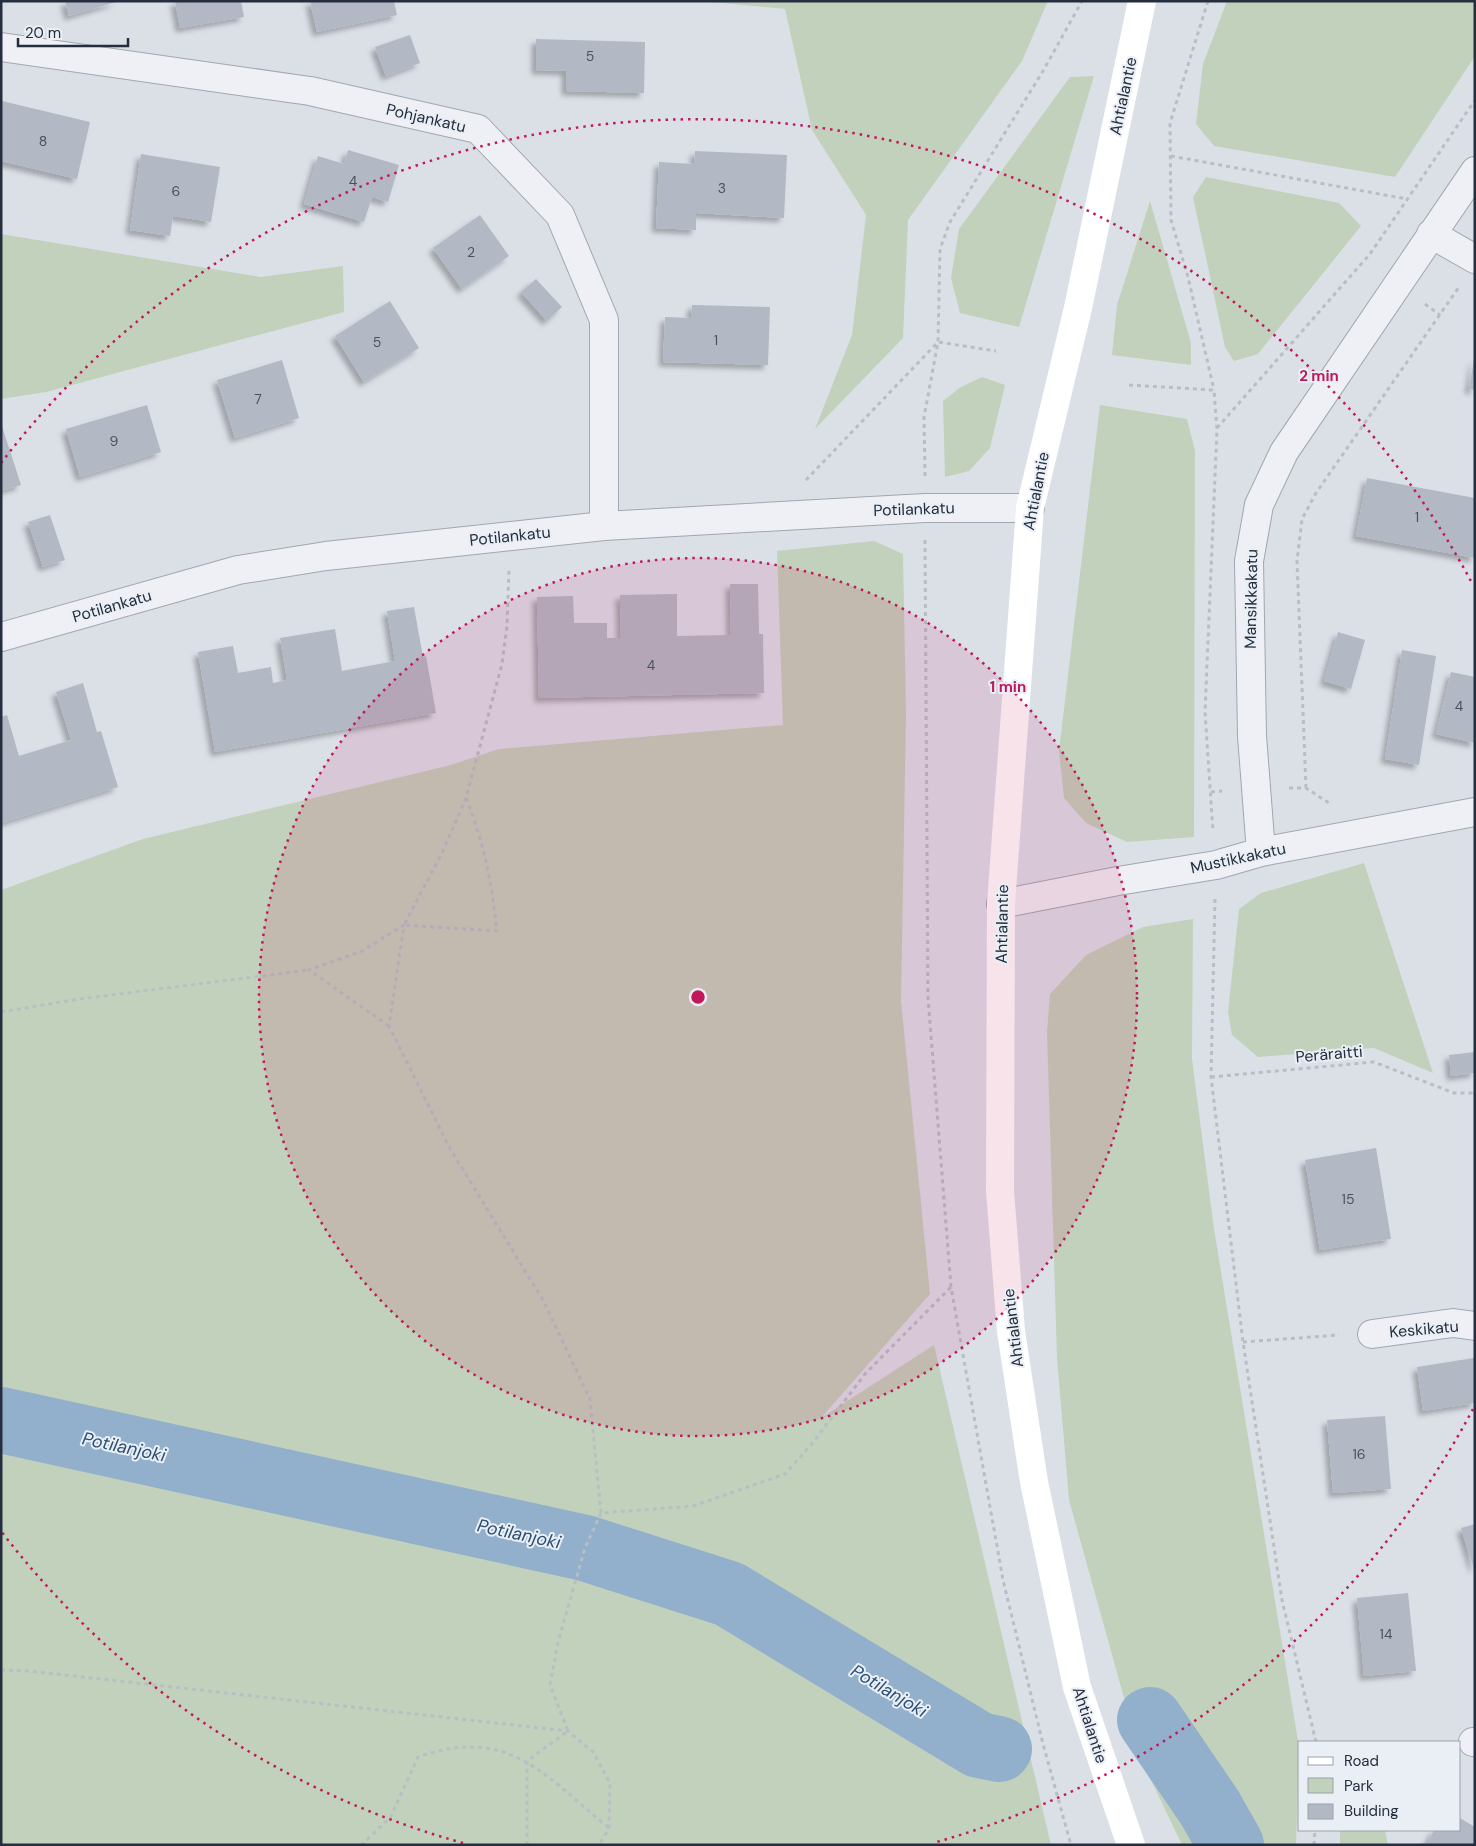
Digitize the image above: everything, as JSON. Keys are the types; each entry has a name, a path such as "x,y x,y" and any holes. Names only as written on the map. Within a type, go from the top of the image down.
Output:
{"main road":[{"name":"Ahtialantie","path":"1131,1845 1077,1687 1034,1482 1011,1331 1000,1191 1001,904 1030,508 1078,308 1142,1"}],"street":[{"name":"Pohjankatu","path":"1,47 310,91 478,129 560,215 604,320 604,526"},
{"name":"Mansikkakatu","path":"1261,852 1252,736 1249,561 1258,505 1284,452 1475,170"},
{"path":"1431,234 1475,258"},
{"name":"Potilankatu","path":"1,637 238,570 326,556 604,526 773,515 925,508 1030,508"},
{"name":"Mustikkakatu","path":"1001,904 1118,881 1216,865 1261,852 1475,812"},
{"name":"Keskikatu","path":"1372,1334 1453,1322 1475,1326"}],"path":[{"path":"1071,1845 1043,1744 1003,1580 950,1287 928,998 924,636 924,417 938,342 940,249 950,222 1043,71 1082,1"},
{"path":"1208,1 1170,123 1171,220 1188,277 1214,390 1217,429 1205,712 1216,865 1211,1077 1243,1342 1282,1600 1316,1741"},
{"path":"1217,429 1370,254 1475,100"},
{"path":"1171,156 1407,199"},
{"path":"1306,788 1297,561 1302,519 1316,493 1460,285"},
{"path":"938,342 996,351"},
{"path":"773,515 938,342"},
{"path":"1129,385 1214,390"},
{"path":"390,1026 404,925 443,852 466,798 502,664 507,626 510,536"},
{"path":"1,1012 79,999 309,970 362,951 404,925 497,931 491,876 478,830 466,798"},
{"path":"309,970 390,1026 449,1147 543,1300 590,1399 601,1513 580,1567 558,1642 550,1685 568,1731 593,1752 610,1783 608,1828 599,1845"},
{"name":"Peräraitti","path":"1211,1077 1374,1062 1454,1093 1475,1092"},
{"path":"601,1513 693,1506 785,1474 812,1445 866,1374 950,1287"},
{"path":"1243,1342 1372,1334"},
{"path":"1,1670 29,1671 568,1731"},
{"path":"528,1761 568,1731"},
{"path":"361,1845 390,1818 418,1757 445,1747 494,1748 528,1761 608,1828"},
{"path":"527,1845 528,1761"},
{"path":"1314,1845 1315,1831"}],"green space":[{"path":"702,1 1048,1 1022,61 908,220 903,338 815,429 852,335 866,215 812,130 785,9"},
{"path":"1227,1 1475,1 1475,56 1395,177 1214,146 1196,124 1203,64"},
{"path":"1094,76 1019,327 960,313 951,278 959,229 1070,77"},
{"path":"1206,177 1339,203 1361,226 1258,354 1234,361 1225,347 1193,197"},
{"path":"1150,201 1191,343 1191,365 1112,355 1117,305"},
{"path":"1,234 261,277 343,266 344,312 46,392 1,399"},
{"path":"982,377 1005,385 990,448 969,471 945,477 943,401 961,387"},
{"path":"1100,405 1187,419 1195,451 1194,837 1127,842 1086,823 1064,798 1059,751"},
{"path":"874,541 903,554 906,714 901,1001 930,1294 821,1418 934,1345 1051,1845 1,1845 1,890 143,839 451,765 499,749 783,725 777,551"},
{"path":"1364,863 1433,1073 1374,1048 1258,1057 1232,1035 1228,1012 1239,909 1261,893"},
{"path":"1193,919 1192,1059 1214,1229 1298,1741 1296,1845 1182,1845 1141,1759 1069,1500 1057,1358 1047,1032 1050,994 1086,955 1143,927"},
{"path":"1340,1831 1385,1831 1388,1845 1340,1845"}],"building":[{"path":"65,1 116,1 116,2 69,16"},
{"path":"175,1 241,1 244,17 180,28"},
{"path":"310,1 394,1 397,15 317,32"},
{"path":"410,35 420,63 386,76 375,47"},
{"path":"536,39 645,42 644,93 566,91 566,71 536,70"},
{"path":"2,101 90,122 77,179 1,161"},
{"path":"348,150 399,165 388,202 372,197 364,222 304,204 318,156 344,164"},
{"path":"695,151 787,155 784,218 696,213 696,230 656,228 659,162 694,164"},
{"path":"141,154 220,167 211,222 173,216 170,236 130,230"},
{"path":"480,215 509,256 462,289 433,248"},
{"path":"536,279 562,307 547,321 521,292"},
{"path":"390,301 419,348 364,382 335,336"},
{"path":"692,305 770,307 768,365 663,362 665,317 691,318"},
{"path":"1475,359 1475,390 1469,389"},
{"path":"282,360 299,418 235,438 217,380"},
{"path":"147,405 161,452 80,477 66,429"},
{"path":"1,423 21,485 1,491"},
{"path":"1367,478 1475,498 1475,558 1356,536"},
{"path":"50,515 65,560 43,567 28,522"},
{"path":"730,584 758,584 759,634 763,634 764,693 539,698 537,597 573,596 574,623 607,623 607,638 621,638 620,595 677,594 677,636 731,635"},
{"path":"414,607 423,657 426,656 436,713 215,752 198,652 233,646 238,673 271,667 273,683 287,680 280,638 335,629 342,671 395,661 387,611"},
{"path":"1338,632 1365,640 1351,689 1324,681"},
{"path":"1402,650 1436,656 1419,765 1385,759"},
{"path":"1451,672 1475,677 1475,743 1436,734"},
{"path":"83,683 97,732 101,731 118,787 1,823 1,717 7,715 19,756 71,740 56,692"},
{"path":"1475,1052 1475,1073 1451,1076 1449,1055"},
{"path":"1376,1148 1391,1239 1320,1250 1305,1160"},
{"path":"1474,1358 1475,1403 1423,1411 1417,1367"},
{"path":"1385,1416 1391,1489 1333,1493 1327,1420"},
{"path":"1475,1524 1475,1569 1474,1569 1461,1528"},
{"path":"1408,1593 1416,1671 1364,1676 1357,1598"},
{"path":"1461,1819 1475,1827 1475,1845 1426,1845 1433,1831 1461,1831"}],"waterway":[{"name":"Potilanjoki","path":"1,1420 585,1548 729,1594 979,1745 999,1749"},
{"name":"Potilanjoki","path":"1150,1720 1210,1808 1231,1845"}]}
